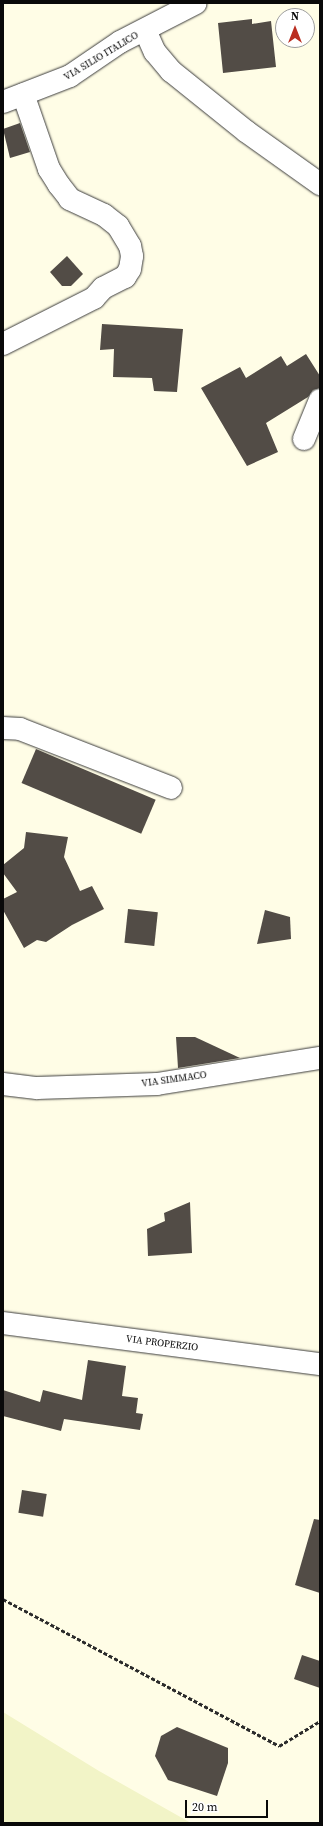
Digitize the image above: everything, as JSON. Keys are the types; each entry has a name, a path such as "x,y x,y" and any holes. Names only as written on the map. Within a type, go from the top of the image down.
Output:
{"street":[{"name":"VIA SILIO ITALICO","path":"13,98 70,76 120,42 196,3"},
{"path":"145,30 156,52 171,71 247,132 320,184"},
{"path":"3,344 94,298 103,288 125,277 130,269 132,256 130,246 118,226 104,214 70,199 59,185 48,168 13,98"},
{"path":"304,439 320,400"},
{"path":"3,728 20,729 170,788"},
{"name":"VIA SIMMACO","path":"3,1084 37,1088 157,1084 320,1058"},
{"name":"VIA PROPERZIO","path":"3,1323 320,1364"}],"path":[{"path":"3,1599 279,1746 320,1722"}],"green space":[{"path":"3,1712 99,1771 191,1823 3,1823"}],"building":[{"path":"252,19 252,24 271,21 276,67 223,73 218,23"},
{"path":"20,123 30,152 10,158 3,129"},
{"path":"67,256 83,274 71,286 62,286 50,272"},
{"path":"102,324 183,329 177,392 154,391 152,378 113,377 114,349 100,350"},
{"path":"306,354 320,376 320,388 313,390 308,397 266,423 278,452 247,466 201,388 240,367 246,378 281,356 287,366"},
{"path":"36,749 156,800 141,834 22,783"},
{"path":"26,832 68,837 64,857 80,891 92,886 104,909 72,925 46,942 37,940 24,948 3,910 3,899 17,892 3,873 3,865 24,848"},
{"path":"128,909 158,912 154,946 124,943"},
{"path":"265,910 290,917 291,939 257,944"},
{"path":"176,1037 195,1037 240,1058 178,1068"},
{"path":"190,1202 192,1253 148,1256 147,1229 165,1221 164,1213"},
{"path":"88,1360 126,1366 122,1396 138,1398 136,1413 143,1414 140,1430 64,1419 61,1431 3,1416 3,1390 40,1402 43,1390 82,1400"},
{"path":"22,1490 47,1494 43,1517 18,1513"},
{"path":"314,1519 320,1520 320,1593 295,1585"},
{"path":"302,1655 320,1661 320,1688 294,1679"},
{"path":"177,1727 228,1748 228,1763 217,1796 168,1780 155,1756 161,1736"}]}
